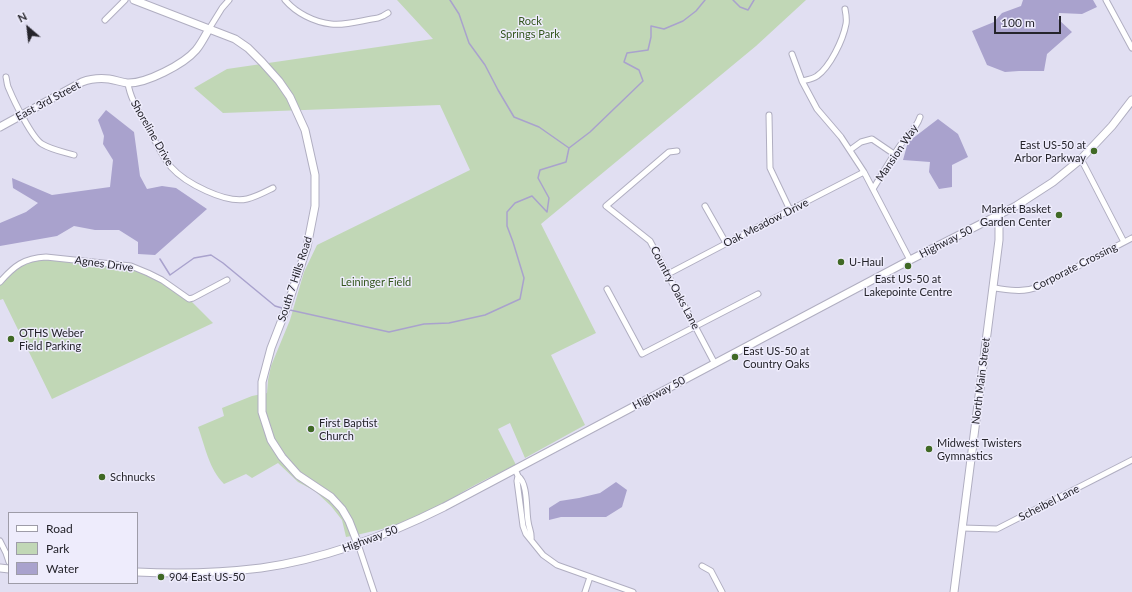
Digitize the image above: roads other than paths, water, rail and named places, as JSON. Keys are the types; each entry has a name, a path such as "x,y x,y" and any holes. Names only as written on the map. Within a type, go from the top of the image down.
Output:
{"main road":[{"name":"South 7 Hills Road","path":"134,0 235,39 248,48 279,81 290,96 305,130 315,175 315,206 307,247 271,348 262,382 262,412 270,440 282,457 298,475 331,497 342,508 358,544"},
{"name":"East 3rd Street","path":"0,126 82,82 108,79 128,83 142,81 158,75 179,63 196,50 209,29"},
{"name":"Highway 50","path":"138,572 204,572 261,568 320,556 358,544 422,518 516,472 715,364 1026,200 1053,182 1081,158 1112,126 1132,100"},
{"name":"North Main Street","path":"954,592 994,288 999,240 999,227 996,217"}],"street":[{"path":"105,20 125,0"},
{"name":"East 3rd Street","path":"209,29 222,8 229,0"},
{"path":"285,0 298,13 331,24 343,24 378,18 388,12"},
{"path":"1106,0 1132,48"},
{"path":"802,81 816,77 825,69 837,48 846,25 847,16 845,9"},
{"path":"792,54 802,81 817,109 841,137 864,172 910,260"},
{"path":"6,77 8,88 37,140 50,148 74,155"},
{"name":"Shoreline Drive","path":"128,83 130,95 164,158 177,174 202,189 232,200 249,199 273,188"},
{"path":"769,115 770,168 790,210"},
{"name":"Mansion Way","path":"873,189 894,154 918,123 920,117"},
{"path":"850,150 861,142 872,139 894,154"},
{"name":"Country Oaks Lane","path":"677,151 669,152 606,206 650,241 715,364"},
{"path":"1081,158 1124,242"},
{"name":"Oak Meadow Drive","path":"668,274 864,172"},
{"path":"705,206 726,243"},
{"name":"Corporate Crossing","path":"994,288 1028,291 1132,238"},
{"name":"Agnes Drive","path":"0,282 12,269 20,264 28,260 46,257 131,266 162,280 189,299 227,280"},
{"path":"607,289 642,354 758,294"},
{"name":"Scheibel Lane","path":"962,528 997,529 1132,460"},
{"path":"516,472 523,526 526,534 543,555 557,565 633,592"},
{"path":"0,541 8,559"},
{"path":"358,544 374,592"},
{"path":"702,566 711,571 722,592"},
{"path":"585,592 590,577"}],"water":[{"path":"1023,0 1093,0 1097,7 1082,14 1059,13 1058,19 1072,32 1047,54 1044,71 1005,72 987,65 972,31 994,22 1002,13 1021,6"},
{"path":"106,110 134,132 140,176 147,189 162,186 176,188 207,209 155,255 138,254 138,242 119,230 95,230 74,226 57,236 0,246 0,223 26,212 38,203 13,188 12,178 52,195 110,187 113,160 103,144 104,136 98,120"},
{"path":"938,119 958,134 968,157 952,165 952,187 939,189 929,172 930,162 903,160 908,142"},
{"path":"616,482 627,490 622,507 606,517 561,517 549,520 549,508 560,501 600,493"}],"waterway":[{"path":"450,0 459,14 469,43 485,65 514,117 539,127 569,148"},
{"path":"569,148 590,132 643,81 639,70 624,62 627,53 648,50 651,37 651,26 664,29 683,21 696,11 705,0"},
{"path":"733,0 740,7 748,10 754,0"},
{"path":"290,310 389,332 424,324 449,323 485,315 520,299 524,278 507,226 507,212 515,203 532,196 547,212 549,198 538,178 540,170 566,162 569,148"},
{"path":"160,259 170,275 194,258 211,255 223,263 275,306 282,308"}],"place":[{"name":"East US-50 at Arbor Parkway","path":"1094,151"},
{"name":"Market Basket Garden Center","path":"1059,215"},
{"name":"U-Haul","path":"841,262"},
{"name":"East US-50 at Lakepointe Centre","path":"908,266"},
{"name":"OTHS Weber Field Parking","path":"11,339"},
{"name":"East US-50 at Country Oaks","path":"735,357"},
{"name":"First Baptist Church","path":"311,429"},
{"name":"Midwest Twisters Gymnastics","path":"929,449"},
{"name":"Schnucks","path":"102,477"},
{"name":"904 East US-50","path":"161,577"}],"park label":[{"name":"Rock Springs Park","path":"530,27"},
{"name":"Leininger Field","path":"376,282"}]}
